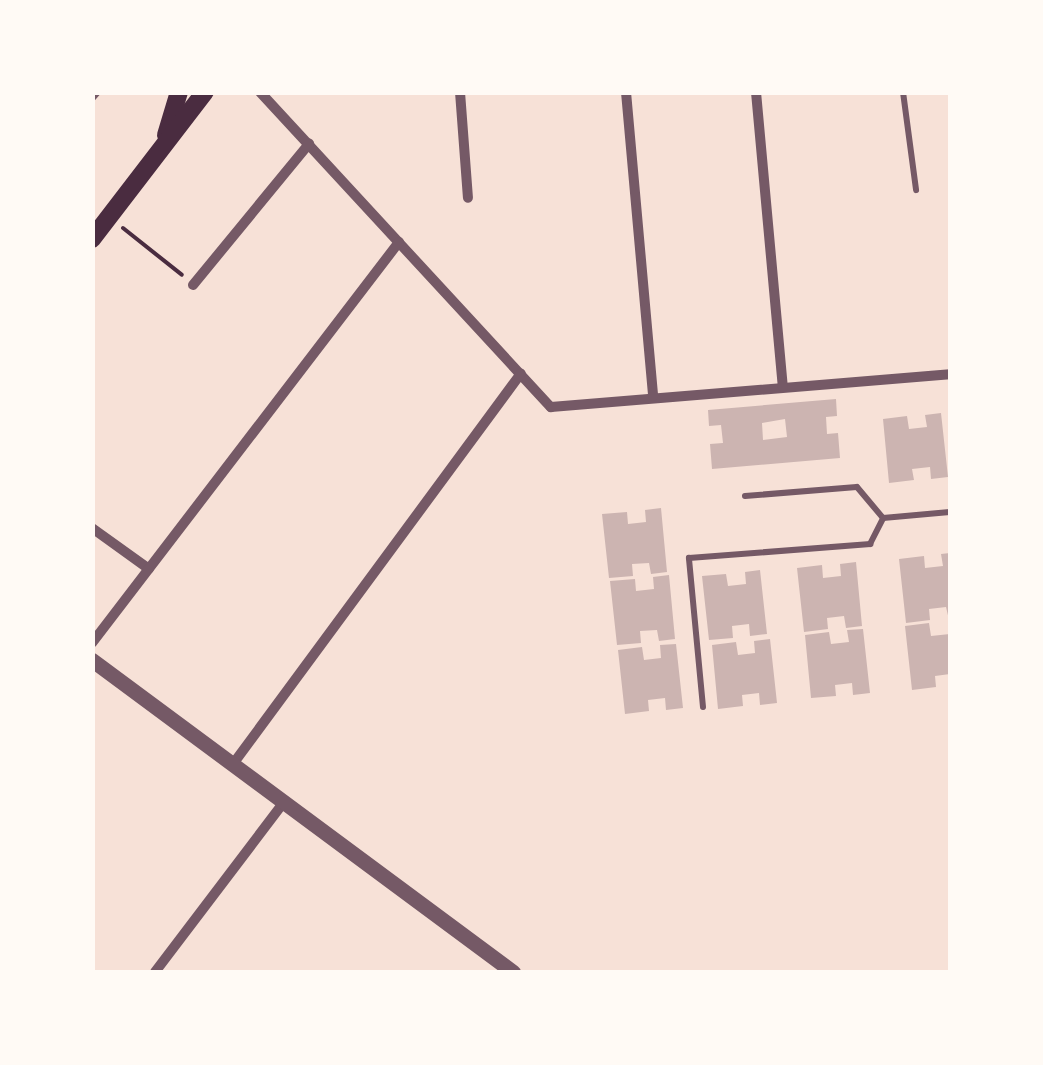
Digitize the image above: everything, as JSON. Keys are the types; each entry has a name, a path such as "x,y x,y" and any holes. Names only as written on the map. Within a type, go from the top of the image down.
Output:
{"main road":[{"path":"161,150 179,92"},
{"path":"92,239 205,92"}],"street":[{"path":"260,92 551,407 950,374"},
{"path":"460,92 468,198"},
{"path":"626,92 653,396"},
{"path":"756,92 783,387"},
{"path":"193,285 309,144"},
{"path":"92,642 399,242"},
{"path":"233,764 521,374"},
{"path":"92,528 149,570"},
{"path":"92,660 514,972"},
{"path":"161,971 284,802"}],"lane":[{"path":"92,99 98,92"},
{"path":"903,92 916,190"},
{"path":"745,496 857,486 884,518"},
{"path":"884,518 950,512"},
{"path":"703,707 688,558 870,544 884,518"}],"path":[{"path":"109,217 193,285"}],"building":[{"path":"836,399 837,416 826,417 827,434 838,433 840,458 712,469 710,444 723,443 721,425 709,426 708,410","holes":["785,419 787,437 763,440 762,423"]},
{"path":"941,413 948,477 931,479 930,467 912,469 914,480 889,483 883,419 907,416 909,429 927,427 925,415"},
{"path":"661,508 667,572 651,574 649,563 632,564 633,576 609,578 602,514 627,512 628,524 646,522 645,510"},
{"path":"950,553 950,624 946,607 929,609 930,620 906,623 899,559 924,556 925,568 943,566 941,554"},
{"path":"856,562 862,626 846,628 844,616 827,618 828,629 804,632 797,568 822,565 823,578 841,576 840,564"},
{"path":"760,570 767,634 750,636 749,624 732,626 733,638 709,640 702,576 726,574 728,586 746,584 745,572"},
{"path":"669,575 675,639 659,641 657,630 640,631 641,643 617,645 610,581 635,579 636,591 654,589 653,577"},
{"path":"929,623 931,636 950,634 950,674 935,676 936,687 912,690 905,626"},
{"path":"863,629 870,693 853,695 852,683 835,685 836,696 811,698 805,635 829,632 831,644 849,642 847,630"},
{"path":"770,639 777,703 760,705 759,693 742,695 743,706 718,709 712,645 736,642 738,655 755,653 754,641"},
{"path":"676,644 683,708 666,710 665,698 648,700 649,711 625,714 618,650 642,647 644,660 661,658 660,645"}]}
